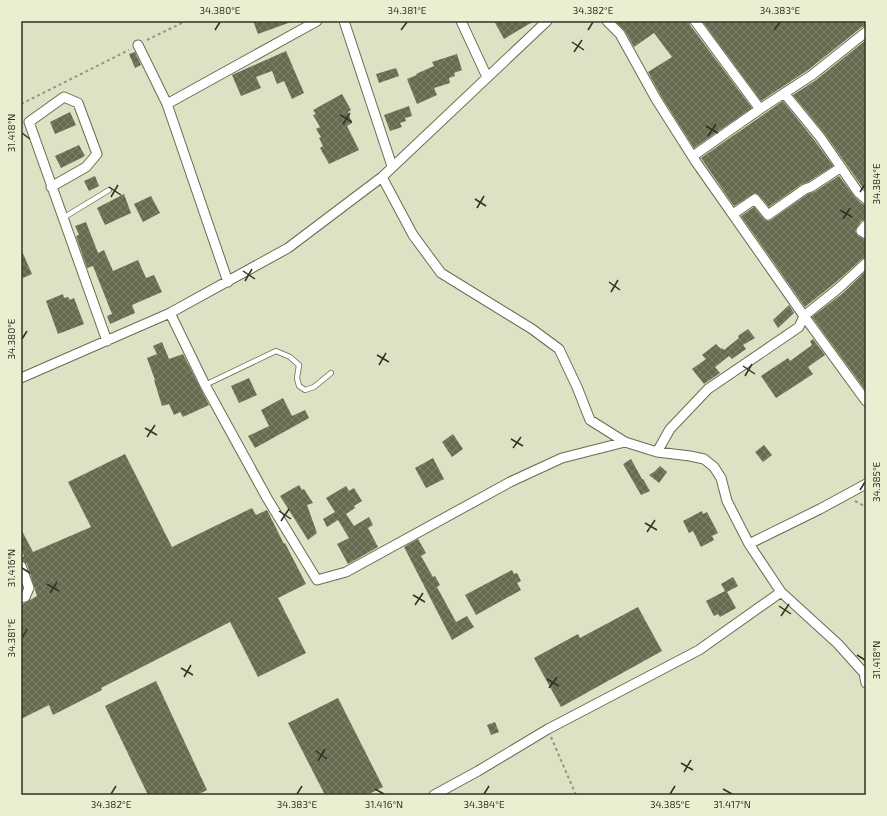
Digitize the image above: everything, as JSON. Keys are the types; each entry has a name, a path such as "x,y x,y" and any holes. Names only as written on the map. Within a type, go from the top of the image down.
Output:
{"street":[{"path":"167,104 317,21"},
{"path":"344,21 392,166"},
{"path":"461,21 487,77"},
{"path":"21,378 170,314 288,248 382,176 547,21"},
{"path":"608,21 620,34 656,99 693,156 804,316 866,401"},
{"path":"695,21 760,108"},
{"path":"693,156 760,108 827,64 866,32"},
{"path":"138,45 167,104 228,282"},
{"path":"784,93 820,137 858,192 866,199"},
{"path":"51,187 86,167 97,154 78,104 64,97 29,122 51,187 107,341"},
{"path":"733,214 755,199 768,215 805,189 811,187 840,168"},
{"path":"382,176 413,235 441,273 532,329 559,349 577,386 590,420 625,442 657,452 704,459 714,467 721,478 727,501 749,544 781,592 838,644 864,673 866,683"},
{"path":"866,225 861,231 866,234"},
{"path":"657,452 670,429 708,389 798,327 804,316 839,288 866,263"},
{"path":"170,314 205,384 267,498 317,580 346,572 510,482 562,458 625,442"},
{"path":"749,544 820,509 866,484"},
{"path":"21,566 29,588 25,597 21,598"},
{"path":"434,795 478,771 548,729 699,650 781,592"}],"lane":[{"path":"63,218 109,190"},
{"path":"205,384 276,351 290,358 299,365 297,378 299,386 305,390 314,387 331,373"}],"path":[{"path":"21,104 186,21"},
{"path":"548,729 576,795"}],"building":[{"path":"253,21 291,21 291,22 258,34"},
{"path":"494,21 534,21 504,39"},
{"path":"615,21 689,21 690,25 752,108 694,148 661,96 648,72 672,57 654,33 634,47 625,31"},
{"path":"702,21 866,21 866,26 862,27 808,70 761,101"},
{"path":"866,40 866,191 825,134 793,95 816,80"},
{"path":"286,51 304,93 292,99 284,81 277,84 272,71 256,77 261,88 241,96 232,75"},
{"path":"135,52 141,65 135,68 129,54"},
{"path":"457,54 462,70 454,73 455,76 449,78 450,83 434,88 437,95 417,104 407,79 434,66 432,62"},
{"path":"396,68 399,76 379,83 376,74"},
{"path":"342,94 351,110 348,112 352,123 347,126 359,150 329,164 320,148 323,146 319,138 321,137 316,129 320,127 313,115 316,114 313,110"},
{"path":"783,101 833,166 808,182 802,184 769,207 759,195 755,193 734,206 701,158"},
{"path":"409,106 412,116 405,118 406,121 400,123 402,127 390,131 384,115"},
{"path":"70,112 76,125 55,134 50,122"},
{"path":"79,145 85,156 61,168 55,156"},
{"path":"95,176 99,186 89,191 84,181"},
{"path":"839,176 854,196 862,204 866,205 866,219 861,221 855,231 858,236 866,240 866,257 805,307 741,216 754,207 764,219 768,221 771,220 808,194 814,192"},
{"path":"124,194 131,213 105,225 97,208"},
{"path":"151,196 160,213 143,222 134,204"},
{"path":"86,222 98,253 104,250 113,271 138,260 146,278 154,275 162,292 132,305 135,313 110,324 107,316 112,314 93,266 87,268 76,236 79,235 75,226"},
{"path":"21,249 32,274 23,278 21,273"},
{"path":"866,271 866,391 812,317 843,293"},
{"path":"63,294 64,298 68,297 70,300 74,298 84,324 58,334 46,301"},
{"path":"789,305 794,313 778,328 773,320"},
{"path":"748,329 755,338 743,345 746,349 732,359 729,356 715,367 720,373 704,384 692,369 706,359 702,355 716,344 724,350 739,338 738,336"},
{"path":"813,339 825,355 808,367 813,374 776,398 761,376 788,358 790,361 812,345 810,341"},
{"path":"162,342 169,359 183,354 209,405 183,417 180,412 174,415 169,404 162,406 147,358 157,354 153,346"},
{"path":"249,378 257,395 239,403 231,386"},
{"path":"283,398 292,416 305,410 309,418 255,448 248,436 269,426 261,410"},
{"path":"453,434 463,449 452,457 442,442"},
{"path":"764,445 772,455 763,462 755,452"},
{"path":"125,454 172,547 252,508 256,515 267,510 306,584 278,598 306,653 258,677 230,622 101,688 102,690 53,715 49,705 21,719 21,605 37,596 27,564 21,560 24,556 21,549 21,529 33,552 91,527 68,482"},
{"path":"433,458 444,479 426,488 415,468"},
{"path":"631,459 650,491 641,495 623,464"},
{"path":"660,466 667,472 659,483 649,475"},
{"path":"299,485 302,490 304,489 313,503 307,505 317,533 308,540 280,496"},
{"path":"346,486 349,491 354,488 362,501 346,514 354,526 369,517 373,525 368,528 378,547 348,564 337,544 349,538 338,520 327,527 323,519 335,512 326,498"},
{"path":"702,511 703,514 707,512 718,533 712,536 714,540 701,547 693,531 689,533 683,521"},
{"path":"418,539 426,553 421,556 433,577 435,576 440,585 437,587 456,622 467,616 474,627 452,640 404,547"},
{"path":"512,570 514,574 517,573 521,581 517,583 521,590 476,615 465,595"},
{"path":"733,577 738,586 727,592 736,608 720,617 718,614 714,616 706,601 725,591 721,584"},
{"path":"638,607 662,651 561,707 534,658 578,634 580,638"},
{"path":"156,681 207,790 197,795 148,795 105,706"},
{"path":"338,698 383,787 367,795 325,795 288,723"},
{"path":"495,722 499,732 491,735 487,725"}]}
